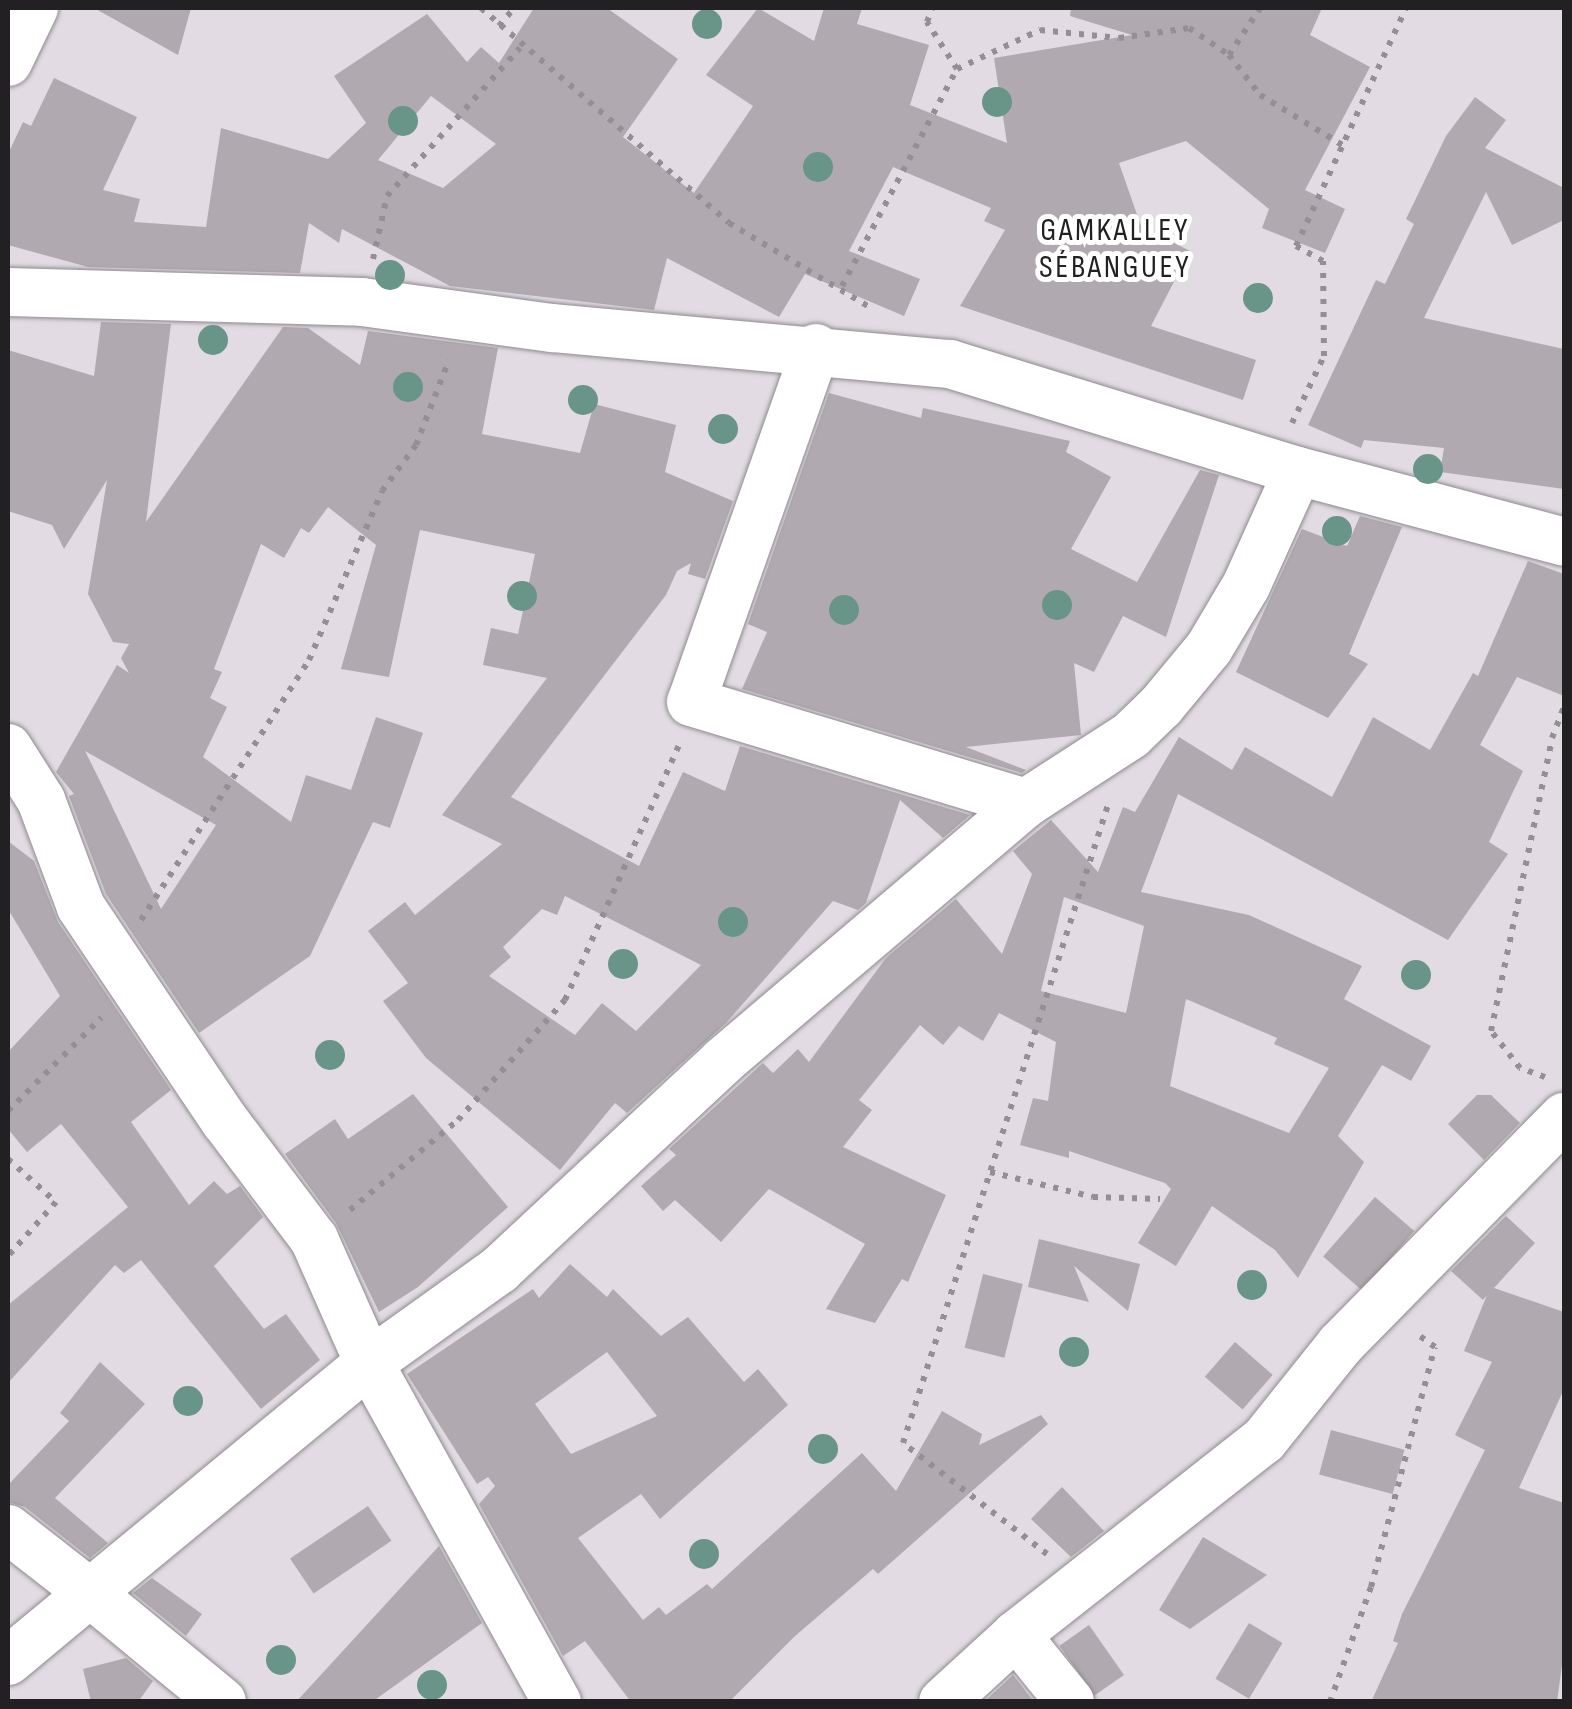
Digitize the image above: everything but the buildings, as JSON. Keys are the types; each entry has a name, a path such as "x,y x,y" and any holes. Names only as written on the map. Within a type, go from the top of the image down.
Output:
{"street":[{"path":"8,62 34,8"},
{"path":"8,292 362,302 466,317 950,364 1298,471 1564,542"},
{"path":"816,348 688,694 697,706 1026,803"},
{"path":"8,1661 369,1362 512,1258 723,1061 1026,803 1132,735 1209,648 1246,586 1298,471"},
{"path":"8,748 40,800 81,907 314,1240 369,1362 558,1702"},
{"path":"943,1702 1016,1635 1264,1440 1557,1098"},
{"path":"8,1529 222,1702"},
{"path":"1016,1635 1070,1702"}],"path":[{"path":"480,8 520,48 584,94 729,223 820,280 842,286 881,316"},
{"path":"500,26 514,8"},
{"path":"932,8 927,22 956,69"},
{"path":"1229,55 1260,8"},
{"path":"1298,471 1292,422 1324,356 1324,280 1323,260 1296,246 1406,8"},
{"path":"842,286 956,69 1040,30 1120,38 1190,28 1229,55 1260,95 1344,146"},
{"path":"362,302 387,196 520,48"},
{"path":"8,1111 125,972 309,660 382,491 416,445 466,317"},
{"path":"314,1240 458,1120 565,1000 697,706"},
{"path":"1557,1098 1520,1068 1491,1031 1552,738 1564,708"},
{"path":"1084,1582 903,1443 1132,735"},
{"path":"8,1159 56,1202 8,1256"},
{"path":"990,1172 1094,1197 1160,1199"},
{"path":"1330,1702 1371,1588 1435,1347 1381,1306"}],"district":[{"name":"GAMKALLEY SÉBANGUEY","path":"1115,250"}]}
